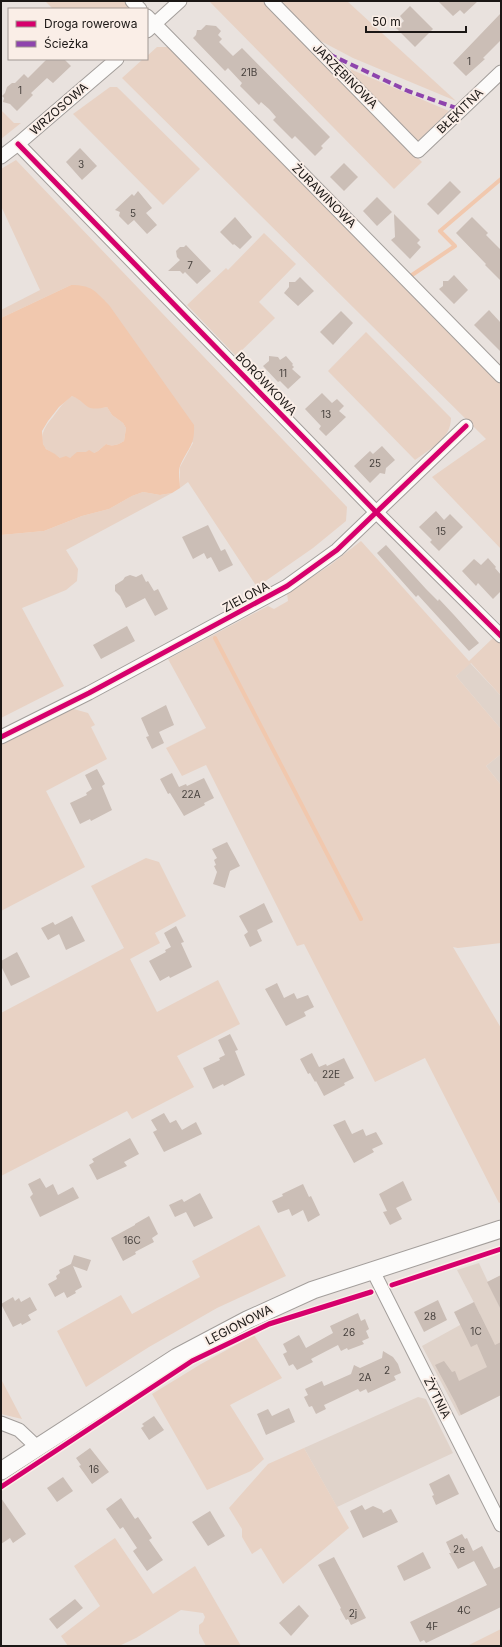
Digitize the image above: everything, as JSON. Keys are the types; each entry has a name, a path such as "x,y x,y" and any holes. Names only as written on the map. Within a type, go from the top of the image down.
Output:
{"main road":[{"name":"LEGIONOWA","path":"1,1471 177,1357 247,1320 313,1290 501,1229"}],"street":[{"path":"149,23 180,1"},
{"name":"JARZĘBINOWA","path":"271,1 418,151"},
{"name":"ŻURAWINOWA","path":"149,23 501,376"},
{"name":"WRZOSOWA","path":"1,157 116,60"},
{"name":"BŁĘKITNA","path":"418,151 501,72"},
{"name":"BORÓWKOWA","path":"18,144 376,512 501,636"},
{"name":"ZIELONA","path":"1,737 89,693 287,586 337,550 466,426"},
{"name":"ŻYTNIA","path":"372,1271 501,1525"},
{"path":"1,1423 19,1430 37,1448"}],"shaded area":[{"path":"45,1 125,1 132,8 52,8"},
{"path":"209,1 263,1 422,162 394,189"},
{"path":"278,1 347,1 456,101 353,58 315,38"},
{"path":"157,47 170,47 501,382 501,549 432,477 486,439 122,78 142,60 148,60 148,55"},
{"path":"350,69 449,111 416,143 356,84"},
{"path":"110,87 117,87 200,169 163,205 73,114"},
{"path":"1,110 14,123 21,123 1,139"},
{"path":"16,160 347,507 346,521 313,548 257,587 188,482 180,488 180,467 193,443 71,285 1,318 1,310 40,290 1,206 1,169"},
{"path":"264,233 296,264 259,302 275,318 236,356 187,305 226,268 228,270"},
{"path":"71,285 84,286 93,290 100,296 109,305 194,425 192,442 179,468 180,488 172,493 160,495 143,492 132,496 109,509 82,516 44,531 1,535 1,318","holes":["72,396 90,408 94,409 107,407 112,415 123,423 126,428 124,441 115,445 106,444 94,453 89,450 86,452 77,452 70,458 66,456 60,458 46,449 43,444 42,431 48,421 59,407"]},
{"path":"366,332 451,418 450,425 444,438 415,460 328,371"},
{"path":"72,396 101,408 107,407 112,415 123,423 126,428 124,441 115,445 106,444 94,453 80,452 70,458 60,458 46,448 42,440 44,429 61,406"},
{"path":"143,492 160,495 172,493 66,550 78,569 77,581 66,590 22,608 64,686 1,718 1,535 44,531 82,516 109,509 132,496"},
{"path":"361,541 469,661 494,637 501,644 501,696 471,663 456,676 501,729 501,754 486,766 501,785 501,943 458,948 453,947 501,1028 501,1202 499,1203 425,1058 375,1082 304,944 297,946 206,765 182,776 166,748 206,728 168,659 268,606 274,609 288,601 287,593 329,566"},
{"path":"470,663 501,696 501,729 456,676"},
{"path":"70,708 88,713 95,725 91,727 107,759 46,791 85,867 1,911 1,744"},
{"path":"501,754 501,785 486,766"},
{"path":"146,858 159,862 186,916 155,933 160,943 130,959 157,1012 218,980 240,1024 177,1056 194,1087 132,1119 127,1111 1,1176 1,1013 124,948 91,886"},
{"path":"259,1225 286,1276 217,1308 149,1347 86,1387 57,1331 121,1295 132,1314 200,1277 192,1261"},
{"path":"479,1263 501,1310 501,1395 459,1416 422,1346 480,1314 457,1270"},
{"path":"254,1335 282,1378 230,1405 264,1459 251,1471 207,1490 152,1394 201,1364"},
{"path":"1,1379 22,1419 1,1414"},
{"path":"418,1397 426,1399 453,1453 337,1507 304,1448"},
{"path":"304,1448 349,1528 283,1584 261,1548 252,1554 242,1537 242,1529 229,1508 268,1464"},
{"path":"115,1538 153,1594 195,1566 241,1646 206,1646 199,1633 199,1625 203,1622 205,1617 203,1613 181,1610 136,1638 119,1646 68,1646 61,1636 100,1606 74,1566"},
{"path":"501,1629 501,1646 467,1646"}],"building":[{"path":"438,1 478,1 464,14 460,10 453,16"},
{"path":"410,6 433,29 415,47 396,28 404,21 400,16"},
{"path":"501,13 501,40 483,58 485,59 466,76 453,63"},
{"path":"206,25 216,26 221,31 218,35 222,39 219,42 233,56 242,48 330,137 321,146 323,148 315,156 295,136 292,139 273,120 276,117 269,109 261,102 259,105 240,86 242,83 228,68 225,71 193,38 196,35 197,30 201,30"},
{"path":"46,60 65,60 71,66 53,83 47,78 31,93 33,95 17,111 10,104 3,102 4,98 2,96 7,87 12,83 15,83 24,74 28,78"},
{"path":"80,148 97,166 82,180 66,162"},
{"path":"344,163 358,177 344,191 330,177"},
{"path":"450,181 461,192 438,215 427,204"},
{"path":"138,191 152,208 146,213 157,225 147,234 134,220 128,225 119,216 120,212 115,210 132,194 134,196"},
{"path":"377,197 392,212 377,226 363,211"},
{"path":"394,214 420,240 417,243 421,247 410,259 391,240 395,237"},
{"path":"235,217 252,237 240,249 234,244 233,245 220,232"},
{"path":"472,217 488,233 486,235 501,250 501,281 456,233"},
{"path":"186,245 211,271 197,284 185,272 183,274 180,271 168,271 180,260 177,257 176,251 180,247 184,247"},
{"path":"454,275 468,290 454,304 439,289 443,286 443,281 448,281"},
{"path":"300,277 314,291 298,306 284,293 289,287 289,282 295,282"},
{"path":"489,310 501,323 501,352 474,325"},
{"path":"341,311 353,323 333,345 320,332"},
{"path":"269,356 278,357 280,360 286,356 293,364 292,365 294,367 292,369 301,377 288,389 280,381 278,382 263,366 269,361"},
{"path":"322,393 332,403 337,399 344,406 339,411 346,417 326,436 319,429 321,426 305,409"},
{"path":"382,446 395,460 386,468 385,474 380,473 370,483 354,466 370,451 373,454"},
{"path":"436,511 444,520 450,514 463,527 439,551 430,542 432,540 419,527"},
{"path":"208,525 221,551 225,549 233,565 219,572 211,557 207,559 204,553 193,559 182,537"},
{"path":"386,545 426,589 438,601 439,599 479,643 469,651 418,595 416,597 377,553"},
{"path":"488,558 501,575 501,591 493,599 478,583 476,586 462,571 474,559 481,565"},
{"path":"142,574 146,582 148,581 154,591 158,589 168,609 155,616 145,598 126,608 120,596 115,591 115,585 125,577 130,575 136,577"},
{"path":"127,626 135,641 101,659 93,645"},
{"path":"166,705 174,725 159,732 164,743 152,749 146,737 149,736 141,718"},
{"path":"97,769 105,784 102,786 112,810 91,821 90,819 80,824 70,803 87,795 86,793 92,789 85,775"},
{"path":"172,773 179,787 186,784 187,786 204,778 214,798 204,803 205,805 184,816 170,793 168,794 160,779"},
{"path":"227,842 240,866 230,871 225,888 213,884 217,872 214,866 216,865 214,860 217,858 212,849"},
{"path":"264,903 273,922 257,930 262,941 250,947 244,935 248,932 239,916"},
{"path":"72,916 85,941 66,950 59,934 48,940 41,928 53,922 55,925"},
{"path":"176,926 184,942 181,943 192,967 170,978 169,976 160,981 149,961 166,952 165,950 171,947 164,933"},
{"path":"17,952 30,977 11,986 1,966 1,961"},
{"path":"277,983 284,998 294,993 297,999 308,995 314,1007 304,1012 306,1016 286,1026 265,989"},
{"path":"230,1034 238,1050 235,1051 245,1075 224,1086 223,1084 213,1089 203,1068 220,1060 219,1058 225,1055 218,1040"},
{"path":"312,1053 319,1067 326,1064 327,1066 344,1058 354,1078 344,1083 345,1085 324,1096 316,1081 315,1082 310,1073 308,1074 300,1059"},
{"path":"164,1113 170,1123 176,1120 182,1130 196,1122 202,1134 164,1152 153,1132 157,1130 151,1120"},
{"path":"345,1120 352,1134 363,1129 366,1136 376,1132 383,1144 372,1149 374,1152 354,1163 333,1125"},
{"path":"130,1138 139,1154 124,1162 127,1166 97,1180 89,1165 94,1162 92,1159"},
{"path":"40,1178 46,1188 53,1184 58,1195 73,1187 79,1198 40,1217 30,1197 33,1194 28,1184"},
{"path":"403,1181 412,1200 396,1208 402,1219 390,1225 383,1212 387,1211 379,1194"},
{"path":"303,1184 309,1197 311,1196 320,1215 308,1222 303,1210 292,1216 289,1209 278,1213 272,1201 283,1196 282,1194"},
{"path":"200,1193 213,1218 194,1227 186,1212 175,1217 169,1205 182,1199 184,1202"},
{"path":"149,1216 158,1234 152,1238 154,1242 135,1252 136,1254 123,1261 111,1238"},
{"path":"74,1255 91,1260 87,1271 73,1266 82,1287 75,1291 76,1293 67,1298 64,1292 55,1297 48,1284 57,1279 56,1276 60,1273 59,1270 71,1264"},
{"path":"501,1275 501,1310 487,1282"},
{"path":"13,1297 15,1301 19,1298 21,1302 30,1297 37,1310 28,1315 31,1320 22,1325 21,1323 13,1327 1,1304"},
{"path":"438,1300 447,1320 424,1332 414,1312"},
{"path":"474,1302 495,1345 501,1342 501,1395 461,1415 435,1365 444,1361 452,1372 455,1371 459,1381 487,1367 477,1344 471,1347 454,1312"},
{"path":"358,1313 361,1321 365,1319 369,1329 366,1331 369,1338 362,1341 364,1344 341,1351 338,1345 311,1359 313,1362 297,1370 293,1364 289,1366 283,1354 287,1352 283,1344 299,1335 306,1348 333,1333 330,1326"},
{"path":"383,1351 393,1357 398,1364 401,1373 394,1376 396,1380 368,1393 366,1389 360,1392 358,1389 324,1405 326,1409 316,1414 312,1406 309,1407 304,1397 308,1395 305,1389 322,1381 324,1386 351,1374 354,1365 360,1368 382,1358"},
{"path":"289,1408 295,1422 266,1435 257,1414 268,1409 272,1416"},
{"path":"154,1416 164,1430 149,1440 141,1428 144,1426 142,1424"},
{"path":"90,1448 109,1472 92,1484 79,1466 81,1465 76,1458"},
{"path":"449,1474 459,1494 436,1505 432,1496 434,1495 429,1484"},
{"path":"63,1477 73,1491 57,1502 47,1488"},
{"path":"1,1498 26,1534 13,1543 10,1538 1,1544"},
{"path":"121,1498 135,1519 138,1517 152,1538 149,1540 163,1560 147,1571 133,1551 137,1548 123,1527 120,1529 106,1509"},
{"path":"362,1505 365,1510 373,1506 382,1510 383,1513 391,1509 398,1522 363,1538 350,1511"},
{"path":"210,1511 225,1536 208,1546 192,1522"},
{"path":"462,1534 465,1539 467,1538 473,1551 482,1546 494,1569 501,1566 501,1607 426,1643 424,1640 420,1642 410,1622 487,1585 474,1561 458,1569 449,1553 451,1553 446,1542"},
{"path":"423,1552 431,1568 404,1581 397,1566"},
{"path":"334,1557 366,1618 351,1625 348,1619 346,1620 318,1565"},
{"path":"75,1599 83,1608 57,1629 49,1619"},
{"path":"299,1605 309,1616 291,1636 279,1623"}],"waterway":[{"path":"412,275 455,246 440,231 501,179"},
{"path":"215,638 361,919"}],"marked path":[{"path":"318,49 408,91 462,110"}],"cycle path":[{"path":"18,144 376,512 501,636"},
{"path":"1,737 89,693 287,586 337,550 466,426"},
{"path":"392,1285 501,1249"},
{"path":"1,1487 192,1361 269,1324 371,1292"}]}
